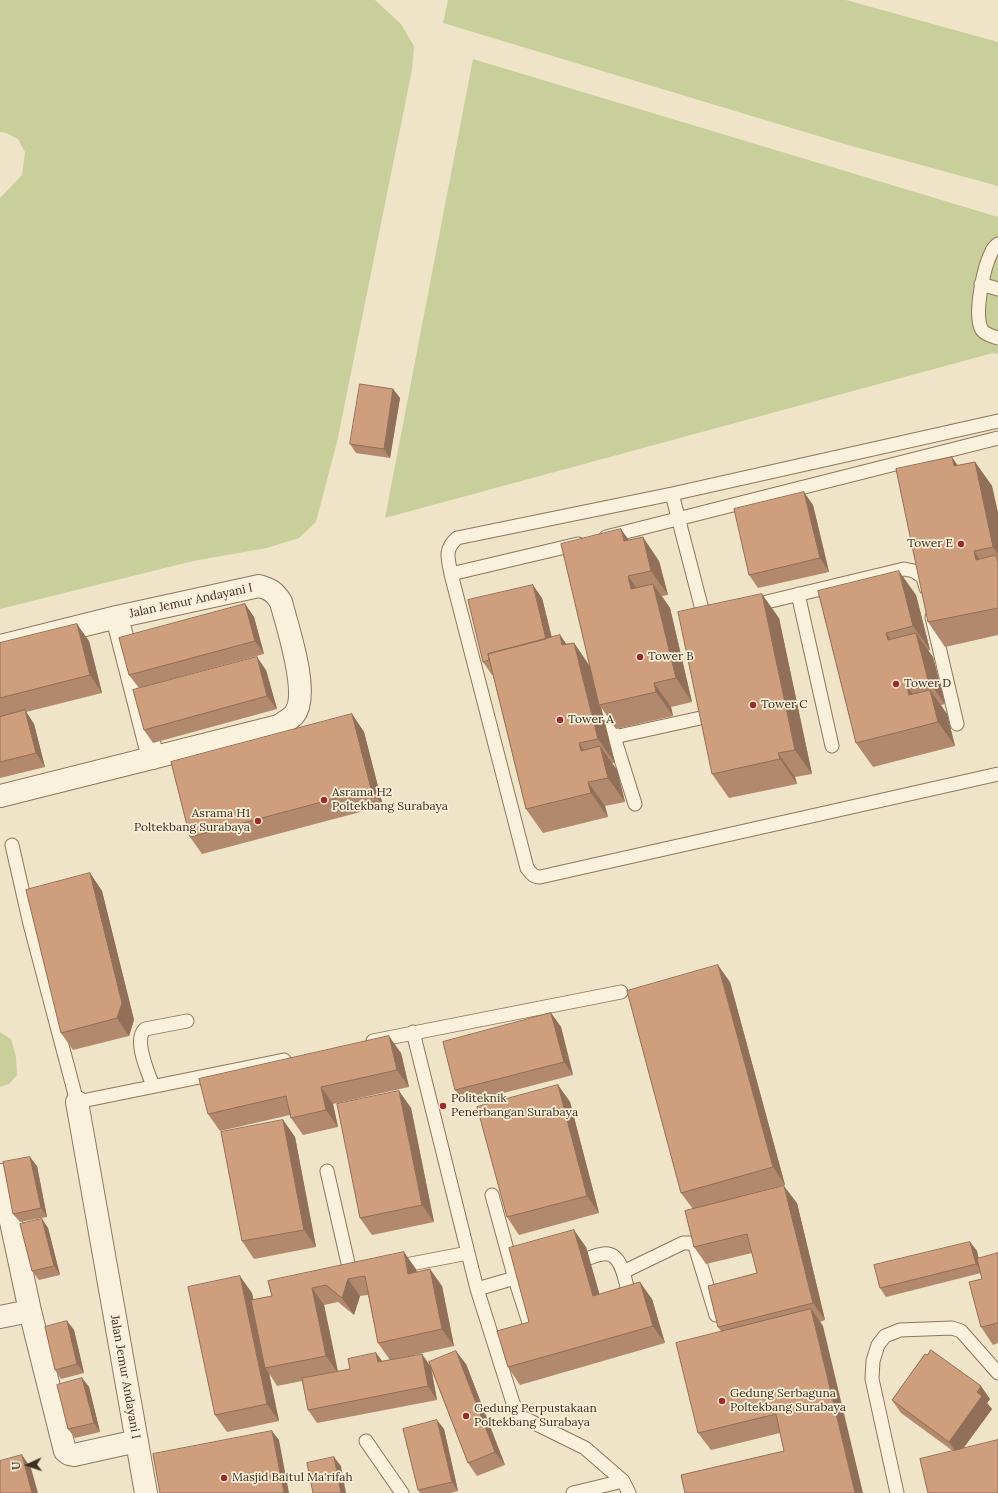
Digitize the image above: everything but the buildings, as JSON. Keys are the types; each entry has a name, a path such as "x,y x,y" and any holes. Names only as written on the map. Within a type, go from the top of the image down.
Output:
{"street":[{"name":"Jalan Jemur Andayani I","path":"0,646 117,617 259,586 268,588 275,593 281,602 300,681 300,701 294,715 279,726 0,796"},
{"name":"Jalan Jemur Andayani I","path":"117,617 153,758"},
{"name":"Jalan Jemur Andayani I","path":"78,1102 146,1493"},
{"path":"1,1175 30,1311 65,1451 74,1455 137,1441"},
{"path":"0,1317 30,1311"}],"lane":[{"path":"998,244 992,250 980,284 978,320 985,334 998,338"},
{"path":"980,284 998,289"},
{"path":"998,421 672,494 456,538 450,543 447,554 527,868 531,874 536,877 998,774"},
{"path":"451,574 678,519 998,438"},
{"path":"672,494 704,617"},
{"path":"564,547 568,562"},
{"path":"741,608 904,569 914,571 923,577 957,724"},
{"path":"798,594 832,746"},
{"path":"691,620 719,614"},
{"path":"602,691 634,804"},
{"path":"702,701 708,731"},
{"path":"614,737 705,717"},
{"path":"12,845 28,917 78,1102 298,1057"},
{"path":"359,1044 413,1032 621,992"},
{"path":"153,1086 140,1047 142,1032 145,1029 187,1021"},
{"path":"413,1032 477,1289 513,1403 522,1417 585,1448 623,1481 629,1493"},
{"path":"327,1171 350,1272 354,1274 368,1272"},
{"path":"492,1195 519,1277 532,1332"},
{"path":"622,1272 683,1243 690,1243 695,1246 720,1328"},
{"path":"382,1269 468,1253"},
{"path":"589,1258 603,1254 612,1255 617,1260 628,1291"},
{"path":"477,1289 519,1277"},
{"path":"897,1493 872,1379 873,1361 878,1346 885,1336 900,1330 952,1328 961,1331 998,1373"},
{"path":"366,1441 402,1493"},
{"path":"573,1493 623,1481"}],"green space":[{"path":"0,0 375,0 401,24 414,46 412,70 337,442 316,522 299,538 267,548 193,561 0,609 0,198 22,175 25,152 18,139 6,133 0,132"},
{"path":"448,0 846,0 998,42 998,186 848,145 443,23"},
{"path":"473,59 998,217 998,354 993,353 385,518"},
{"path":"0,1032 11,1039 16,1057 17,1075 9,1084 0,1087"}],"place":[{"name":"Tower E","path":"961,544"},
{"name":"Tower B","path":"640,657"},
{"name":"Tower D","path":"896,684"},
{"name":"Tower C","path":"753,705"},
{"name":"Tower A","path":"560,720"},
{"name":"Asrama H2 Poltekbang Surabaya","path":"324,800"},
{"name":"Asrama H1 Poltekbang Surabaya","path":"258,821"},
{"name":"Politeknik Penerbangan Surabaya","path":"443,1106"},
{"name":"Gedung Serbaguna Poltekbang Surabaya","path":"722,1401"},
{"name":"Gedung Perpustakaan Poltekbang Surabaya","path":"466,1416"},
{"name":"Masjid Baitul Ma'rifah","path":"224,1478"}]}
